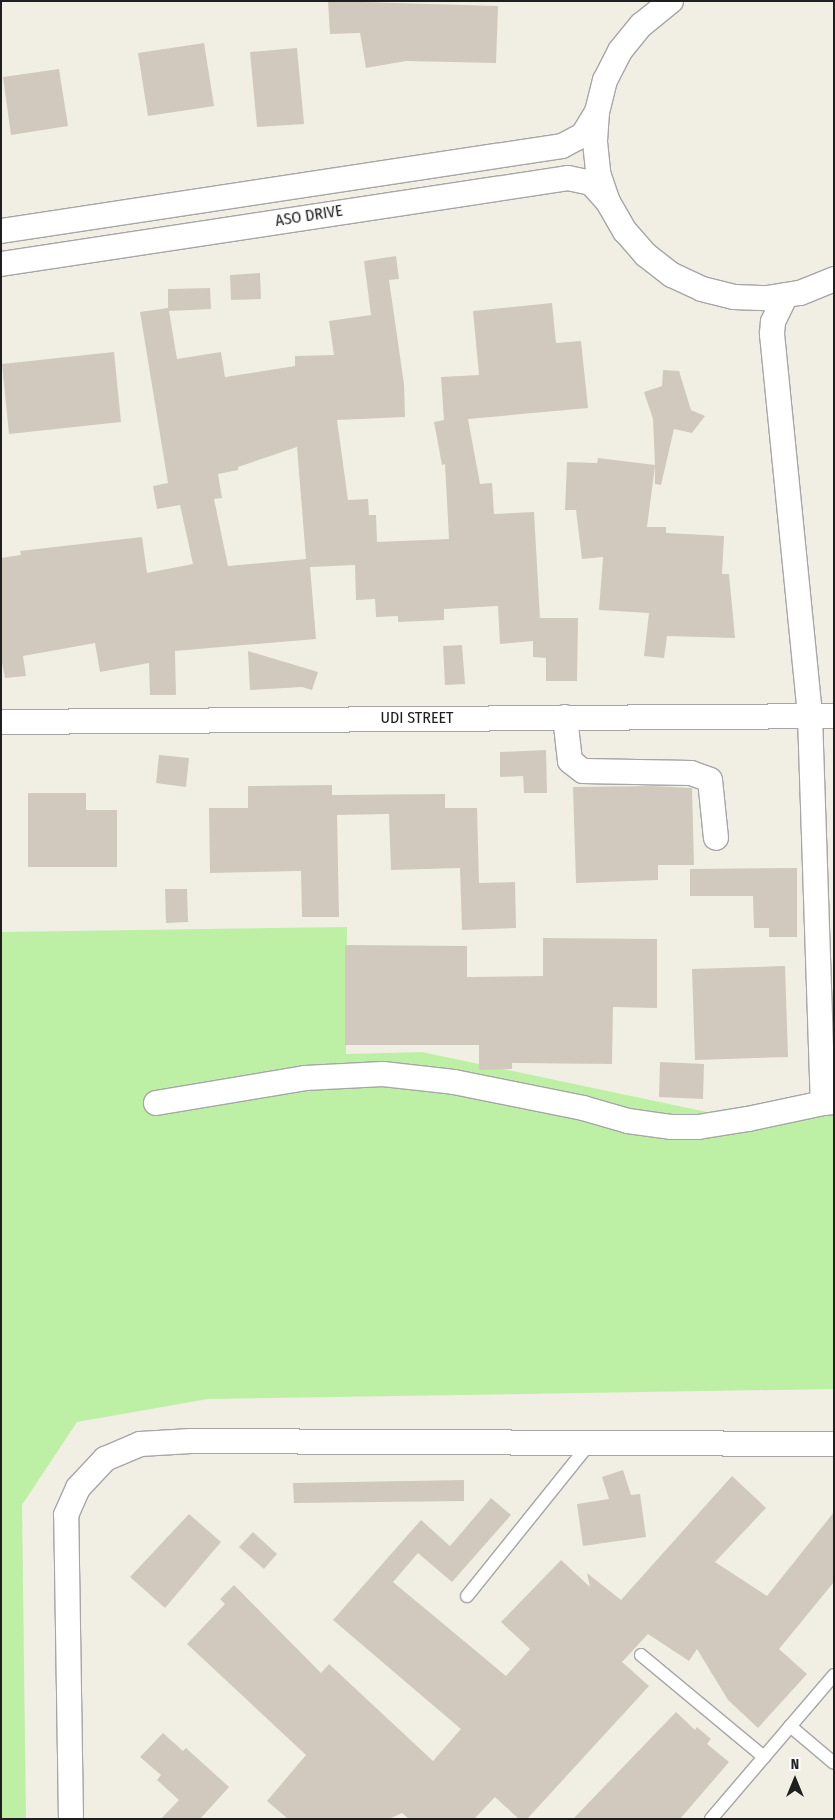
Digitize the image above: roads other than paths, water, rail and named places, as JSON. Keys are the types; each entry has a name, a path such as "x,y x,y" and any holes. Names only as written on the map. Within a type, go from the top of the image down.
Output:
{"street":[{"path":"671,1 641,25 620,51 605,80 596,112 594,142 598,173 608,202 625,231 646,255 672,275 702,290 734,297 767,298 786,295 834,279"},
{"name":"ASO DRIVE","path":"1,231 562,146 584,135 596,112"},
{"name":"ASO DRIVE","path":"1,264 568,178 591,183 608,202"},
{"path":"156,1103 305,1078 383,1074 454,1082 584,1108 628,1121 671,1127 698,1127 748,1119 828,1102 810,716 772,334 773,322 786,295"},
{"name":"UDI STREET","path":"1,722 834,716"},
{"path":"565,717 570,761 584,772 692,774 710,780 716,838"},
{"path":"71,1819 66,1515 78,1488 105,1459 140,1444 191,1440 834,1444"}],"lane":[{"path":"467,1596 591,1442"},
{"path":"641,1656 764,1757"},
{"path":"711,1819 834,1675"},
{"path":"790,1726 834,1763"}]}
